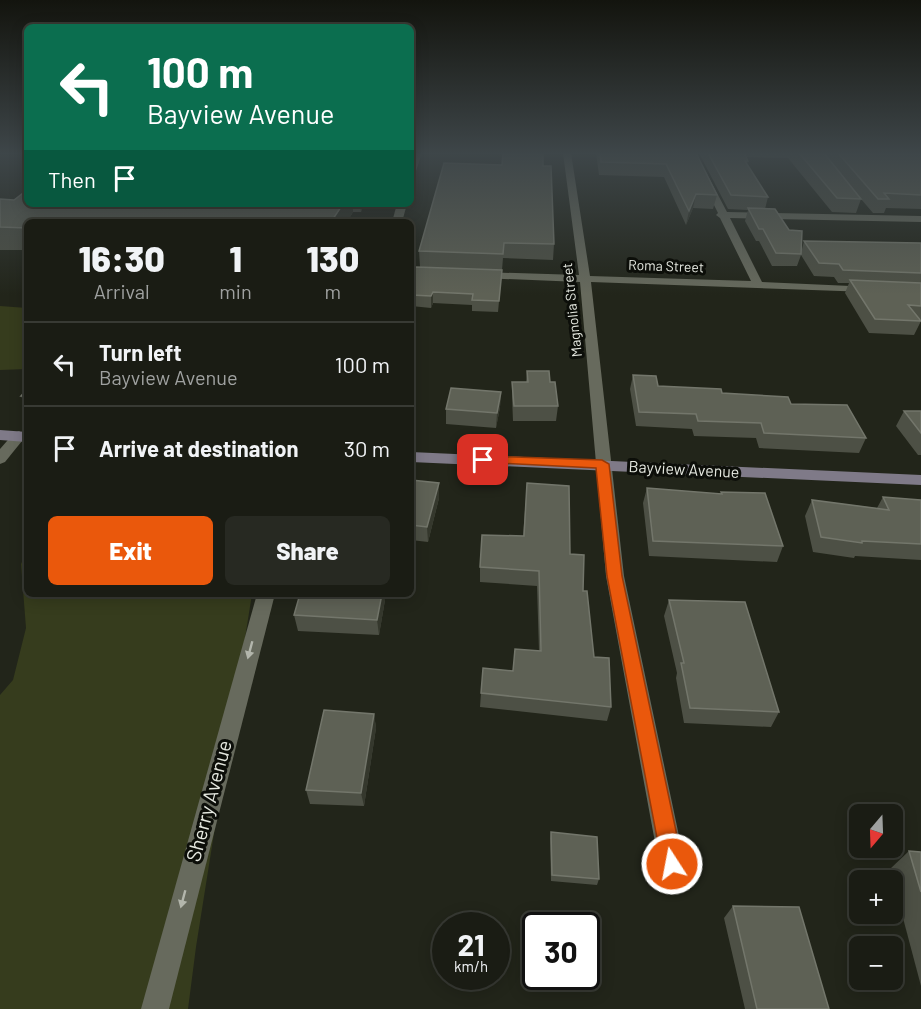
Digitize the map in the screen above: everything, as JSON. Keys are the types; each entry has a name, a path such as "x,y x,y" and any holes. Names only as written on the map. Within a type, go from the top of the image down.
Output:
{"main road":[{"path":"0,435 23,436"},
{"name":"Bayview Avenue","path":"414,457 921,480"}],"street":[{"name":"Magnolia Street","path":"574,200 585,279 615,576 672,864"},
{"path":"714,200 758,284"},
{"path":"862,209 869,218"},
{"path":"721,214 921,219"},
{"name":"Roma Street","path":"469,274 885,290"},
{"path":"0,459 23,436"},
{"name":"Sherry Avenue","path":"155,1009 265,597"}],"green space":[{"path":"0,306 24,308 24,369 0,370"},
{"path":"24,558 24,597 252,597 188,1009 0,1009 0,695 13,680 26,628 21,564"}],"building":[{"path":"0,200 24,200 24,207 341,207 333,219 24,219 24,228 0,227"},
{"path":"433,200 552,200 554,244 504,243 503,254 419,251"},
{"path":"684,200 693,200 689,211"},
{"path":"748,208 775,209 789,230 802,231 801,254 776,253"},
{"path":"804,241 921,243 921,273 843,270 839,264 819,263"},
{"path":"416,267 502,270 499,301 472,300 473,294 433,292 431,296 414,295"},
{"path":"850,280 921,283 921,306 908,305 921,321 875,319"},
{"path":"527,371 549,371 550,382 555,382 558,406 514,406 512,382 528,382"},
{"path":"633,375 656,376 658,386 721,389 722,393 788,397 791,404 847,405 866,438 764,433 761,423 698,421 696,414 639,412"},
{"path":"451,388 501,392 497,413 446,409"},
{"path":"904,411 921,411 921,433"},
{"path":"414,480 439,483 427,527 414,525"},
{"path":"527,483 569,486 570,554 584,555 583,591 587,591 594,657 609,658 611,707 481,693 483,668 513,671 515,649 541,651 539,571 480,567 482,535 524,536"},
{"path":"647,488 722,494 721,492 765,493 783,546 653,541"},
{"path":"883,497 921,500 921,544 862,541 862,543 821,537 812,500 889,510"},
{"path":"299,597 381,597 377,620 294,615"},
{"path":"669,600 745,602 779,712 690,708 681,663 684,663"},
{"path":"324,710 374,714 361,793 306,790"},
{"path":"551,832 597,837 599,879 552,875"},
{"path":"909,851 921,852 921,892"},
{"path":"733,906 799,907 829,1009 757,1009"}],"route":[{"path":"483,460 602,464 615,576 672,864"}]}
